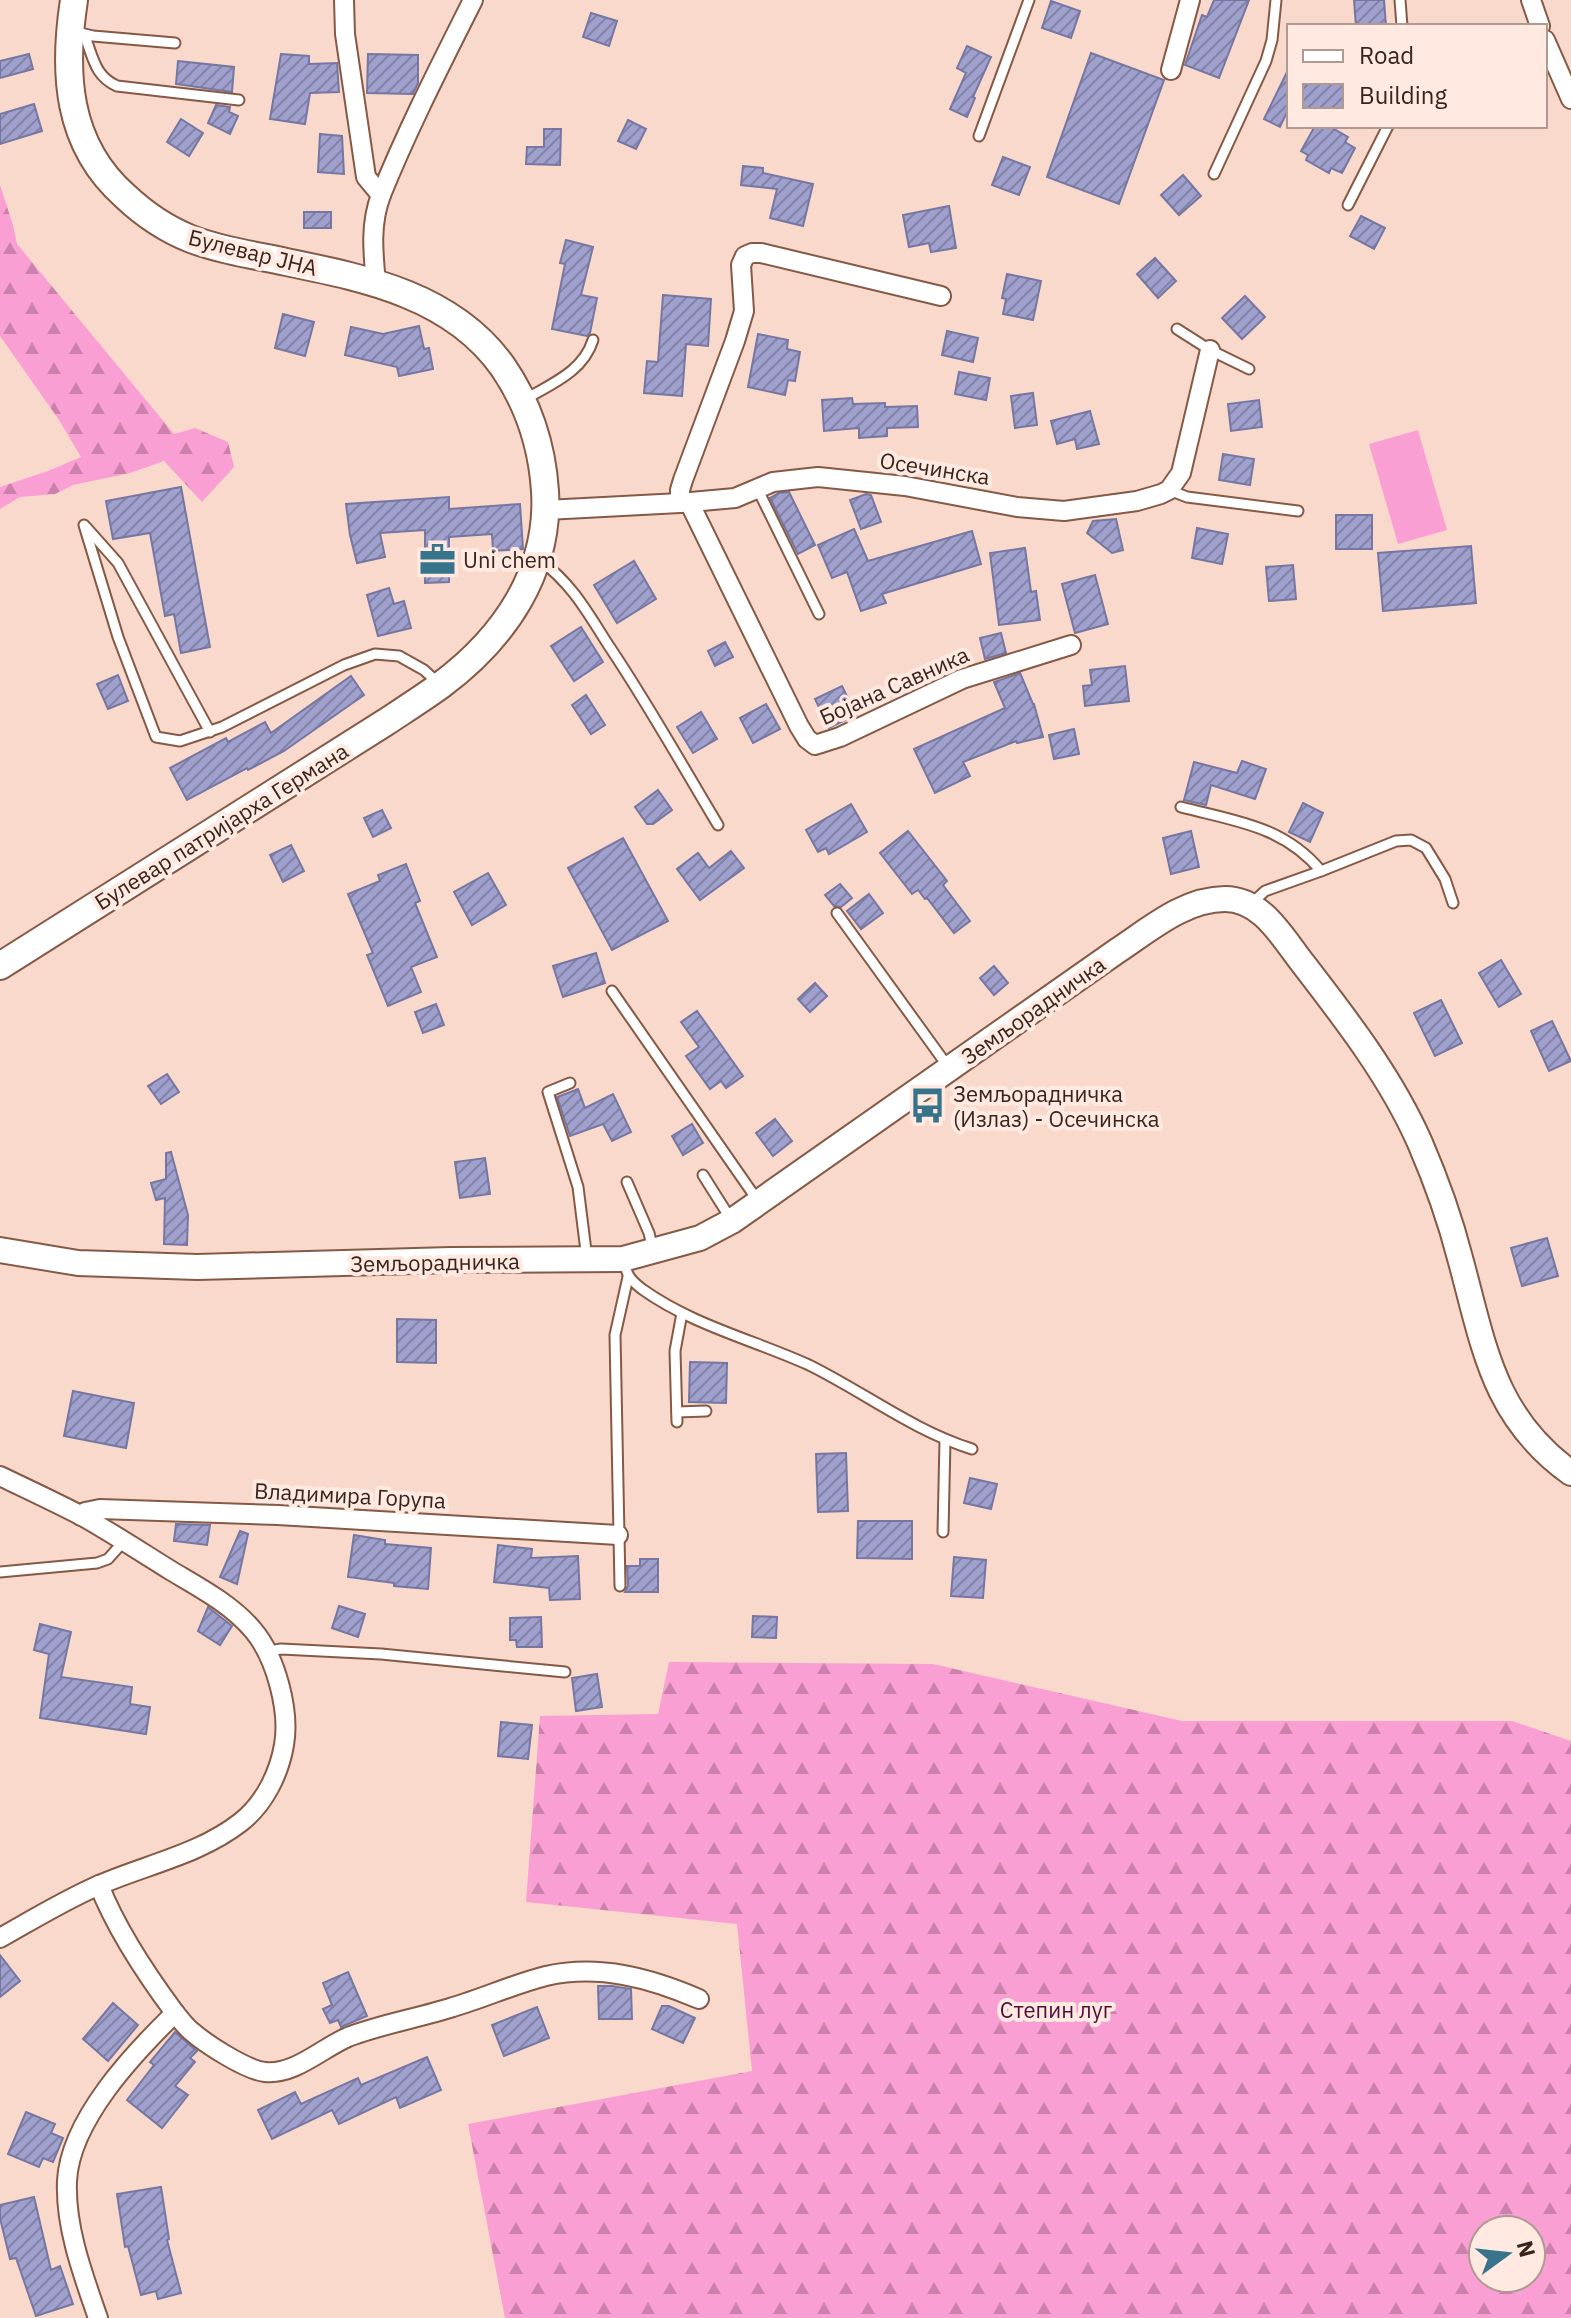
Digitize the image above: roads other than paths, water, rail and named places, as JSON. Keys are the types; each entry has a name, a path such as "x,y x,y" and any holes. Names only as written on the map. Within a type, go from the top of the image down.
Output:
{"main road":[{"name":"Булевар ЈНА","path":"74,0 77,32 68,75 75,114 91,154 123,194 159,223 191,239 231,251 376,283 410,296"},
{"name":"Булевар патријарха Германа","path":"0,966 440,686 476,656 508,621 528,587 544,533 546,510 542,456 534,425 524,400 494,355 440,309 410,296"}],"street":[{"path":"344,0 345,34 366,177 381,195"},
{"path":"376,283 375,210 406,132 473,0"},
{"path":"1171,70 1190,0"},
{"path":"1531,0 1539,24"},
{"path":"1547,45 1571,99"},
{"path":"684,503 680,490 683,480 744,311 741,265 745,256 761,253 941,296"},
{"path":"1169,490 1181,473 1210,350"},
{"name":"Осечинска","path":"546,510 735,498 773,482 793,478 834,478 905,486 1017,507 1064,511 1137,501 1169,490"},
{"name":"Бојана Савника","path":"684,503 799,726 815,745 840,737 962,679 1071,645"},
{"name":"Земљорадничка","path":"0,1250 78,1263 197,1267 451,1260 587,1260 626,1268 653,1252 700,1238 732,1221 1117,951 1186,907 1223,898 1251,904"},
{"path":"1251,904 1284,938 1340,1011 1408,1117 1445,1207 1484,1347 1500,1391 1531,1435 1571,1473"},
{"path":"0,1476 81,1516 231,1608 256,1633 268,1651 281,1694 286,1734 275,1778 242,1822 215,1840 61,1903 0,1938"},
{"name":"Владимира Горупа","path":"81,1516 100,1509 278,1515 618,1535"},
{"path":"99,1885 109,1911 152,1982 191,2031 256,2070 267,2073 299,2064 355,2034 565,1973 617,1973 665,1985 699,1999"},
{"path":"98,2318 75,2245 67,2182 69,2166 83,2128 105,2093 126,2063 175,2013"}],"lane":[{"path":"979,136 1029,0"},
{"path":"1214,174 1266,61 1272,40 1276,0"},
{"path":"1400,0 1402,24"},
{"path":"77,32 175,43"},
{"path":"77,32 105,81 117,86 239,100"},
{"path":"1348,205 1387,128"},
{"path":"1177,329 1249,369"},
{"path":"524,400 581,364 593,340"},
{"path":"758,490 819,614"},
{"path":"1169,490 1187,497 1298,511"},
{"path":"210,732 118,563 84,525 118,637 156,737 180,741 210,732 344,665 375,654 409,660 440,686"},
{"path":"538,559 560,575 571,588 627,672 718,825"},
{"path":"1181,807 1280,836 1309,856 1321,871"},
{"path":"1251,904 1265,891 1396,841 1411,840 1426,848 1435,860 1453,903"},
{"path":"837,913 949,1068"},
{"path":"612,991 758,1201"},
{"path":"570,1083 548,1092 578,1187 587,1260"},
{"path":"703,1175 732,1221"},
{"path":"627,1182 649,1233 653,1252"},
{"path":"626,1268 644,1290 682,1313 806,1364 920,1429 972,1449"},
{"path":"620,1586 615,1335 626,1268"},
{"path":"682,1313 675,1351 677,1417 706,1411"},
{"path":"943,1532 945,1440"},
{"path":"0,1572 97,1563 108,1559 124,1541"},
{"path":"268,1651 381,1654 565,1672"}],"place":[{"name":"Uni chem","path":"437,559"},
{"name":"Земљорадничка (Излаз) - Осечинска","path":"927,1106"}],"park label":[{"name":"Степин луг","path":"1056,2009"}]}
